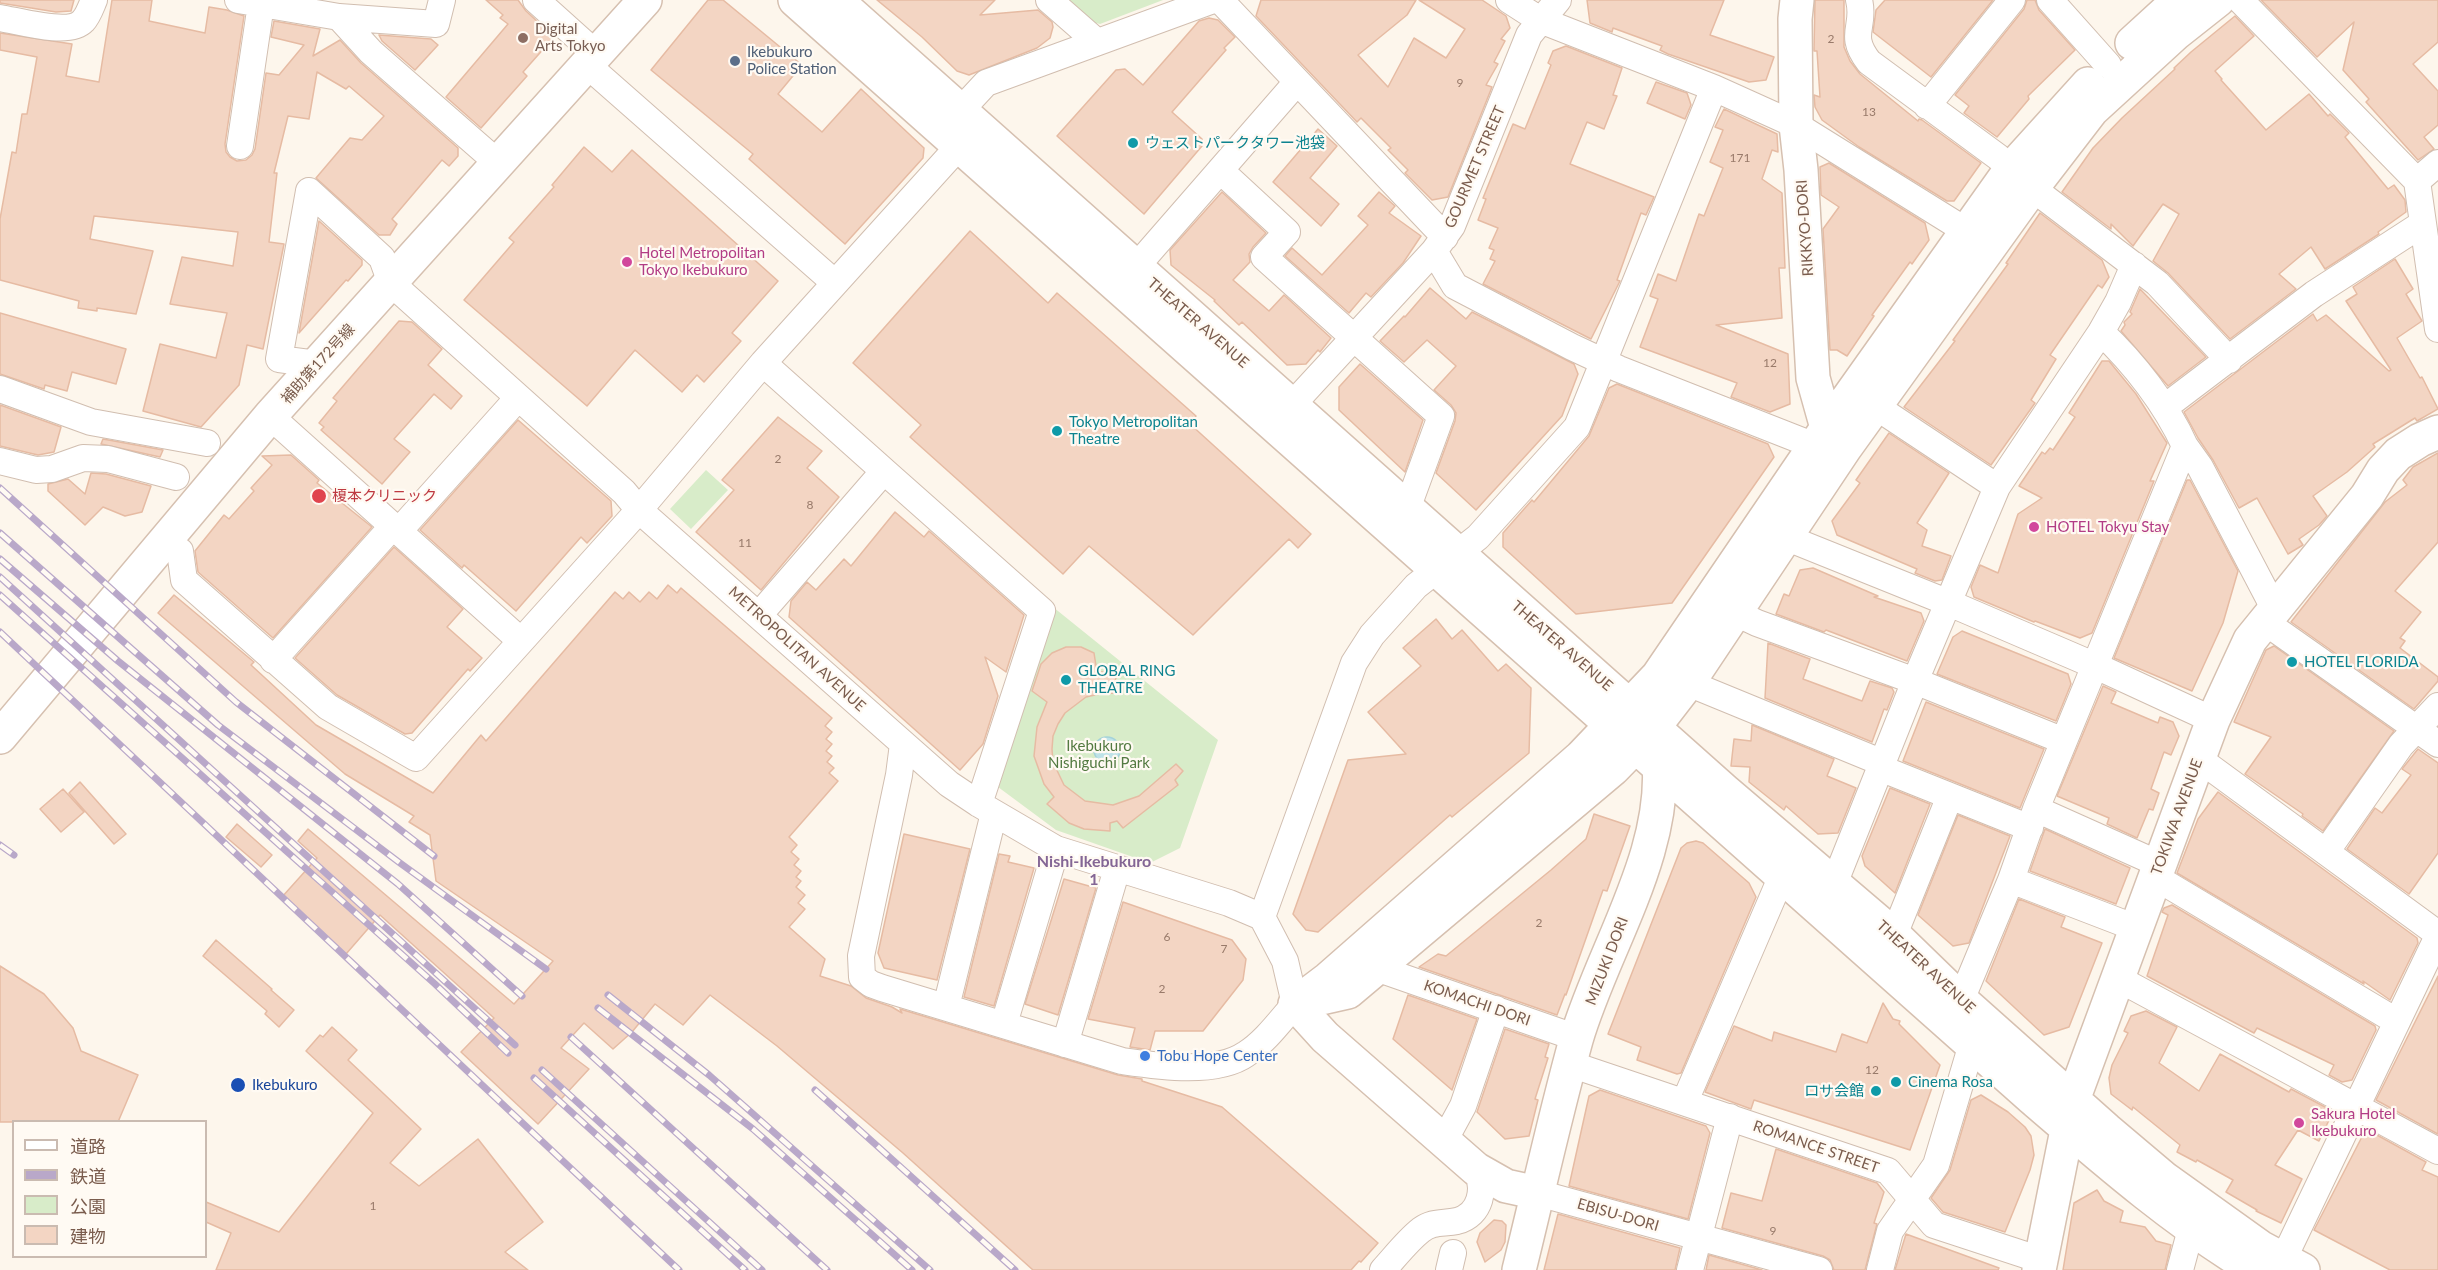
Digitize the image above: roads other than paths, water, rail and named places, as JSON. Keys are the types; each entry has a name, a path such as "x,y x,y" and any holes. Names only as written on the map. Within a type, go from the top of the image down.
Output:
{"street":[{"path":"0,18 64,29 77,26 84,20 94,0"},
{"path":"240,146 250,2 339,17 436,24 442,0"},
{"path":"536,0 591,59 836,283"},
{"name":"補助第172号線","path":"0,737 270,416 645,0"},
{"name":"THEATER AVENUE","path":"795,0 960,145 1447,562 1633,727 1834,884 1894,935 1961,1000 2070,1114 2191,1229 2280,1267"},
{"name":"THEATER AVENUE","path":"836,0 1407,509 1447,562"},
{"path":"1049,0 1097,42"},
{"path":"180,551 184,580 273,660 328,707 416,758 639,510 763,363 960,145 960,111 986,83 1213,0"},
{"path":"1220,0 1298,82 1440,244 1455,286 1604,362 1829,440"},
{"path":"1509,0 1540,20 1714,88 1796,125 1968,232"},
{"name":"GOURMET STREET","path":"1291,406 1440,244 1452,226 1529,35 1558,0"},
{"name":"RIKKYO-DORI","path":"1797,0 1795,19 1796,125 1802,181 1813,378 1829,440"},
{"path":"1927,106 2012,0"},
{"path":"2050,0 2108,65"},
{"path":"903,744 899,775 860,966 862,977 871,984 1122,1061 1221,1065 1243,1056 1253,1049 1295,1004 1328,979 1581,757 1633,727 1688,683 1785,537 1829,440 1875,406 2077,95 2180,0"},
{"path":"1295,1004 1341,995 1613,769 1664,669 1829,440 1968,232 2092,110 2175,34 2218,0"},
{"path":"2240,0 2417,181 2438,329"},
{"path":"1865,4 1857,40 1860,50 1869,62 1998,157 2021,179 2157,283 2229,360"},
{"path":"339,17 371,52 498,163"},
{"path":"1135,268 1298,82"},
{"path":"1538,1193 1506,1186 1476,1168 1325,1036 1295,1004 1285,961 1262,917 1354,663 1362,648 1416,586 1478,537 1577,427 1714,88"},
{"path":"2417,181 2438,163"},
{"path":"1221,171 1287,232 1264,258 1441,416 1407,509"},
{"path":"317,364 279,359 309,191 382,258 391,284"},
{"path":"2165,407 2314,294 2422,224"},
{"path":"1834,884 1915,681 1997,487 2101,332 2118,302 2134,264"},
{"name":"METROPOLITAN AVENUE","path":"391,284 624,492 639,510 949,784 1056,849 1229,903 1262,917"},
{"path":"2101,332 2119,349 2165,407 2185,446 2200,467 2270,616 2438,744"},
{"path":"763,363 1042,611 986,808 946,1007"},
{"path":"0,389 91,422 207,443"},
{"path":"273,660 518,398"},
{"path":"1875,406 1997,487"},
{"path":"270,416 521,641"},
{"name":"TOKIWA AVENUE","path":"2040,1265 2070,1114 2117,978 2213,720 2250,640 2367,496 2398,454 2438,432"},
{"path":"1961,1000 2185,446"},
{"path":"0,461 36,470 52,469 83,458 108,459 176,477"},
{"path":"759,615 884,471"},
{"path":"1785,537 1949,603 2096,666 2213,720"},
{"path":"1736,613 2064,741"},
{"path":"1688,683 1950,796 2033,818 2157,870 2396,1021"},
{"path":"2326,852 2402,745 2438,706"},
{"name":"MIZUKI DORI","path":"1519,1270 1574,1051 1639,878 1656,813 1660,769 1633,727"},
{"path":"2199,759 2438,935 2280,1267"},
{"name":"THEATER AVENUE","path":"1660,769 1972,1044 2260,1247 2280,1267"},
{"path":"1894,935 1950,796"},
{"path":"1004,1024 1056,849"},
{"path":"1065,1044 1117,869"},
{"path":"1685,1101 1781,878"},
{"path":"2011,880 2136,928"},
{"name":"KOMACHI DORI","path":"1376,968 1496,1009 1574,1051"},
{"path":"2117,978 2438,1151"},
{"path":"1444,1141 1463,1106 1496,1009"},
{"path":"1880,1270 1890,1231 1935,1165 1972,1044"},
{"name":"ROMANCE STREET","path":"1574,1051 1685,1101 1888,1171 1934,1225 2040,1265"},
{"path":"1690,1270 1730,1117"},
{"path":"1383,1270 1421,1230 1434,1223 1459,1220 1473,1211 1480,1200 1482,1189 1476,1168"},
{"name":"EBISU-DORI","path":"1538,1193 1819,1270"},
{"path":"2180,1270 2191,1229"}],"water":[{"path":"1107,737 1117,740 1120,750 1117,760 1107,763 1097,760 1094,750 1097,740"}],"railway":[{"path":"0,488 236,702 434,856"},
{"path":"0,533 218,725 400,863 546,969"},
{"path":"0,559 118,661 398,884 522,996"},
{"path":"0,577 515,1045"},
{"path":"0,595 435,984 508,1053"},
{"path":"0,632 679,1270"},
{"path":"0,845 14,855"},
{"path":"608,995 709,1075 930,1270"},
{"path":"598,1008 753,1129 912,1270"},
{"path":"571,1037 827,1270"},
{"path":"542,1070 762,1270"},
{"path":"534,1078 745,1270"},
{"path":"815,1090 1015,1270"}],"place":[{"name":"Digital Arts Tokyo","path":"523,38"},
{"name":"Ikebukuro Police Station","path":"735,61"},
{"name":"ウェストパークタワー池袋","path":"1133,143"},
{"name":"Hotel Metropolitan Tokyo Ikebukuro","path":"627,262"},
{"name":"Tokyo Metropolitan Theatre","path":"1057,431"},
{"name":"榎本クリニック","path":"319,496"},
{"name":"HOTEL Tokyu Stay","path":"2034,527"},
{"name":"HOTEL FLORIDA","path":"2292,662"},
{"name":"GLOBAL RING THEATRE","path":"1066,680"},
{"name":"Tobu Hope Center","path":"1145,1056"},
{"name":"Cinema Rosa","path":"1896,1082"},
{"name":"Ikebukuro","path":"238,1085"},
{"name":"ロサ会館","path":"1876,1091"},
{"name":"Sakura Hotel Ikebukuro","path":"2299,1123"}],"district":[{"name":"Nishi-Ikebukuro 1","path":"1094,871"}],"park label":[{"name":"Ikebukuro Nishiguchi Park","path":"1099,754"}]}
